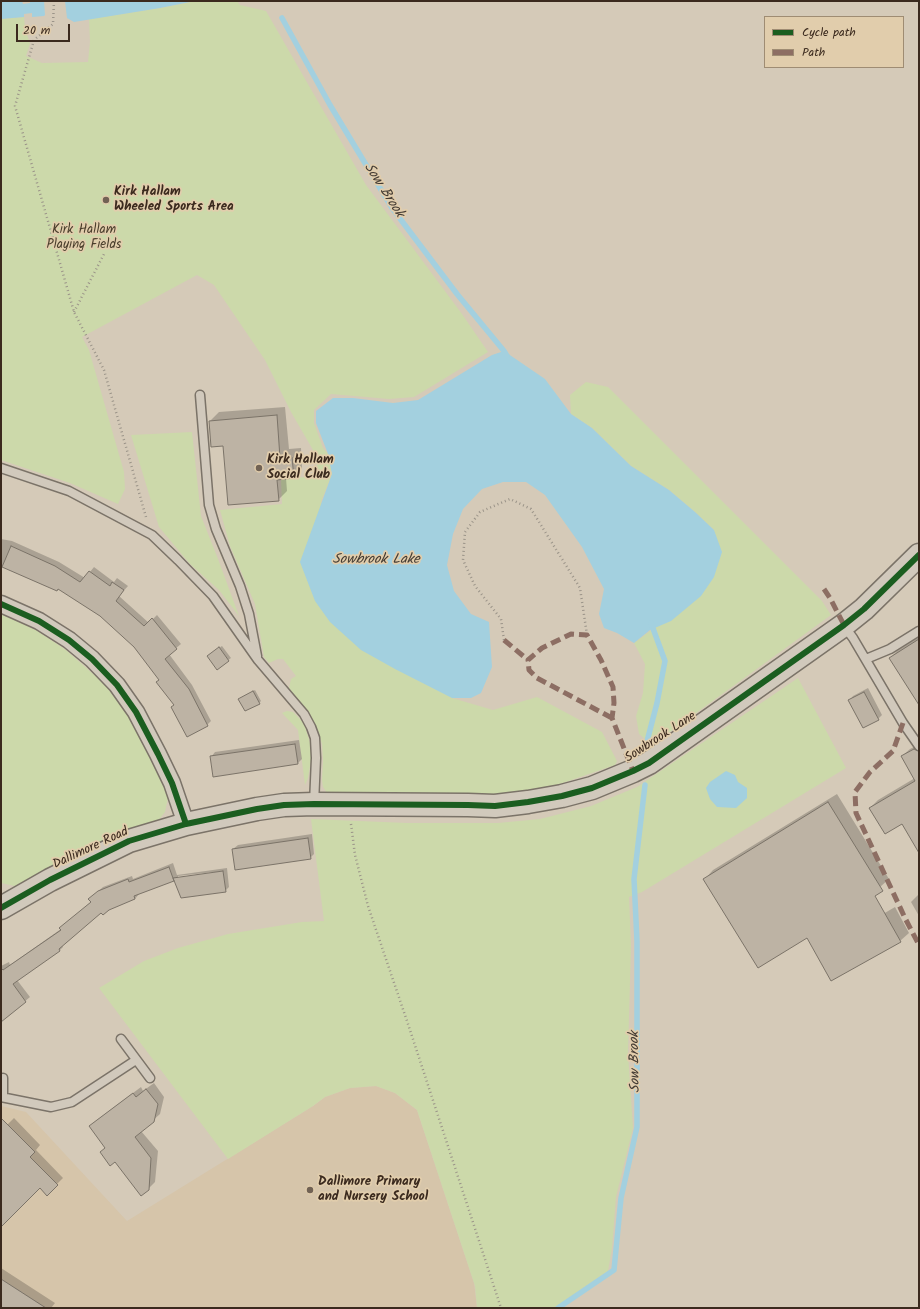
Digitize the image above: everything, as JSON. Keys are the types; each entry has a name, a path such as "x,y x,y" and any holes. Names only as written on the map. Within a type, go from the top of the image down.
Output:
{"street":[{"name":"Sowbrook Lane","path":"314,804 495,806 562,796 592,788 633,772 649,763 844,625 864,609 919,555"},
{"path":"1,604 39,621 69,640 117,685 136,712 158,754 172,783 186,824"},
{"name":"Dallimore Road","path":"2,905 123,844 186,824 257,809 284,805 314,804"}],"lane":[{"path":"200,395 209,505 216,529 240,586 249,614 258,660"},
{"path":"1,468 69,491 152,535 213,596 258,660 304,714 311,727 315,738 316,758 314,804"},
{"path":"844,625 903,723 919,746"},
{"path":"866,660 890,649 919,631"},
{"path":"121,1039 150,1078"},
{"path":"3,1078 2,1097 51,1107 72,1102 136,1060"}],"path":[{"path":"54,1 53,24 34,40 15,106 74,312 104,370 152,535"},
{"path":"74,312 104,254"},
{"path":"504,640 500,619 475,586 462,560 465,532 480,512 510,499 531,509 580,588 587,635"},
{"path":"348,804 355,855 368,906 411,1032 501,1308"}],"shaded area":[{"name":"Dallimore Primary and Nursery School","path":"376,1086 395,1093 417,1110 474,1283 477,1308 1,1308 1,1106 26,1112 127,1221 313,1106 325,1097 350,1088"}],"green space":[{"name":"Kirk Hallam Playing Fields","path":"195,1 237,1 240,5 266,11 366,185 462,314 488,352 414,397 389,399 331,394 314,410 314,423 323,448 328,454 332,474 321,502 452,698 493,710 537,697 602,732 617,761 615,765 557,785 504,794 477,796 327,793 323,787 322,780 322,744 315,724 289,688 291,679 296,676 283,659 278,659 269,663 264,657 255,604 230,546 220,510 282,504 281,479 318,476 318,469 313,450 291,412 265,360 214,285 197,275 82,337 89,350 124,472 125,489 118,504 70,483 1,460 1,19 24,17 25,28 30,44 26,56 42,63 88,62 90,42 89,19"},
{"path":"586,382 608,387 822,601 831,615 652,745 639,734 636,716 643,693 645,664 634,643 654,628 714,530 669,490 631,466 592,428 571,414 570,395"},
{"path":"192,432 201,516 239,616 219,590 190,564 159,527 131,435"},
{"path":"1,614 36,630 66,650 109,688 132,719 156,765 168,798 165,812 157,822 30,882 15,886 1,883"},
{"path":"798,678 846,768 642,892 629,897 631,945 628,1053 633,1128 616,1197 612,1248 608,1271 554,1308 477,1308 475,1286 417,1110 395,1093 376,1086 350,1088 325,1097 228,1159 99,988 144,961 178,948 228,934 302,922 324,921 311,819 407,823 498,823 540,819 591,806 637,787"},
{"path":"287,711 293,712 304,723 311,746 311,761 308,778 305,785 298,730 282,713"}],"water":[{"path":"1,1 22,1 23,4 30,3 30,1 44,1 45,15 32,17 32,13 24,14 24,17 1,19"},
{"path":"65,1 195,1 74,22 67,18"},
{"name":"Sowbrook Lake","path":"504,351 545,379 571,414 592,428 631,466 669,490 695,512 714,530 722,552 714,577 701,596 671,621 650,630 634,643 617,633 604,628 599,614 604,589 582,547 545,495 526,482 503,482 482,489 463,509 453,534 447,565 454,591 471,614 489,622 492,667 481,693 471,698 452,698 361,650 330,622 315,601 300,562 332,474 328,454 316,423 316,411 333,398 353,398 393,403 418,400 492,355"},
{"path":"726,771 735,775 738,782 747,788 747,798 736,808 717,807 710,799 706,788 710,782"}],"building":[{"name":"Kirk Hallam Social Club","path":"277,415 280,458 292,457 294,478 277,480 279,501 228,505 223,446 211,447 209,421"},
{"path":"11,546 55,566 80,582 89,571 110,586 112,582 124,590 116,601 144,626 152,618 177,649 165,659 189,689 208,726 187,737 171,707 174,705 156,682 159,680 134,647 100,616 58,589 57,591 2,567"},
{"path":"919,639 919,705 889,658"},
{"path":"219,647 229,661 217,670 207,656"},
{"path":"253,691 260,704 245,711 238,699"},
{"path":"864,692 879,720 863,728 848,700"},
{"path":"295,744 298,764 213,777 210,756"},
{"path":"914,749 919,751 919,853 902,824 885,834 869,808 915,781 901,756"},
{"path":"828,802 883,891 875,896 901,942 831,981 807,938 758,968 703,879"},
{"path":"308,838 311,859 235,870 232,849"},
{"path":"169,867 174,881 134,896 135,899 109,910 103,915 101,913 59,949 60,951 13,984 26,1002 1,1022 1,968 3,970 61,930 59,928 91,902 88,899 98,891 128,879 129,882"},
{"path":"223,871 226,892 181,898 173,878"},
{"path":"146,1089 158,1104 154,1122 135,1137 151,1158 149,1190 141,1196 115,1162 110,1166 100,1152 105,1148 89,1126 133,1093 136,1097"},
{"path":"1,1118 35,1152 30,1157 58,1185 47,1196 40,1188 1,1227"},
{"path":"1,1279 46,1308 1,1308"}],"waterway":[{"name":"Sow Brook","path":"282,18 330,105 392,208 457,294 507,356"},
{"name":"Sow Brook","path":"645,749 657,703 665,661 651,623"},
{"name":"Sow Brook","path":"558,1308 614,1270 621,1198 637,1127 637,941 634,879 645,785"}],"marked path":[{"path":"824,589 844,625"},
{"path":"612,718 537,678 529,670 528,660 542,648 571,634 587,635 601,660 613,687 614,703 612,718 633,771"},
{"path":"504,640 528,660"},
{"path":"903,723 893,751 870,772 855,792 856,813 919,945"}],"cycle path":[{"path":"1,908 50,880 129,841 186,824 257,809 284,805 314,804 495,806 562,796 592,788 649,763 844,625 864,609 919,555"},
{"path":"1,604 39,621 69,640 92,659 117,685 136,712 158,754 172,783 186,824"}],"place":[{"name":"Kirk Hallam Wheeled Sports Area","path":"106,200"},
{"name":"Kirk Hallam Social Club","path":"259,468"},
{"name":"Dallimore Primary and Nursery School","path":"310,1190"}]}
